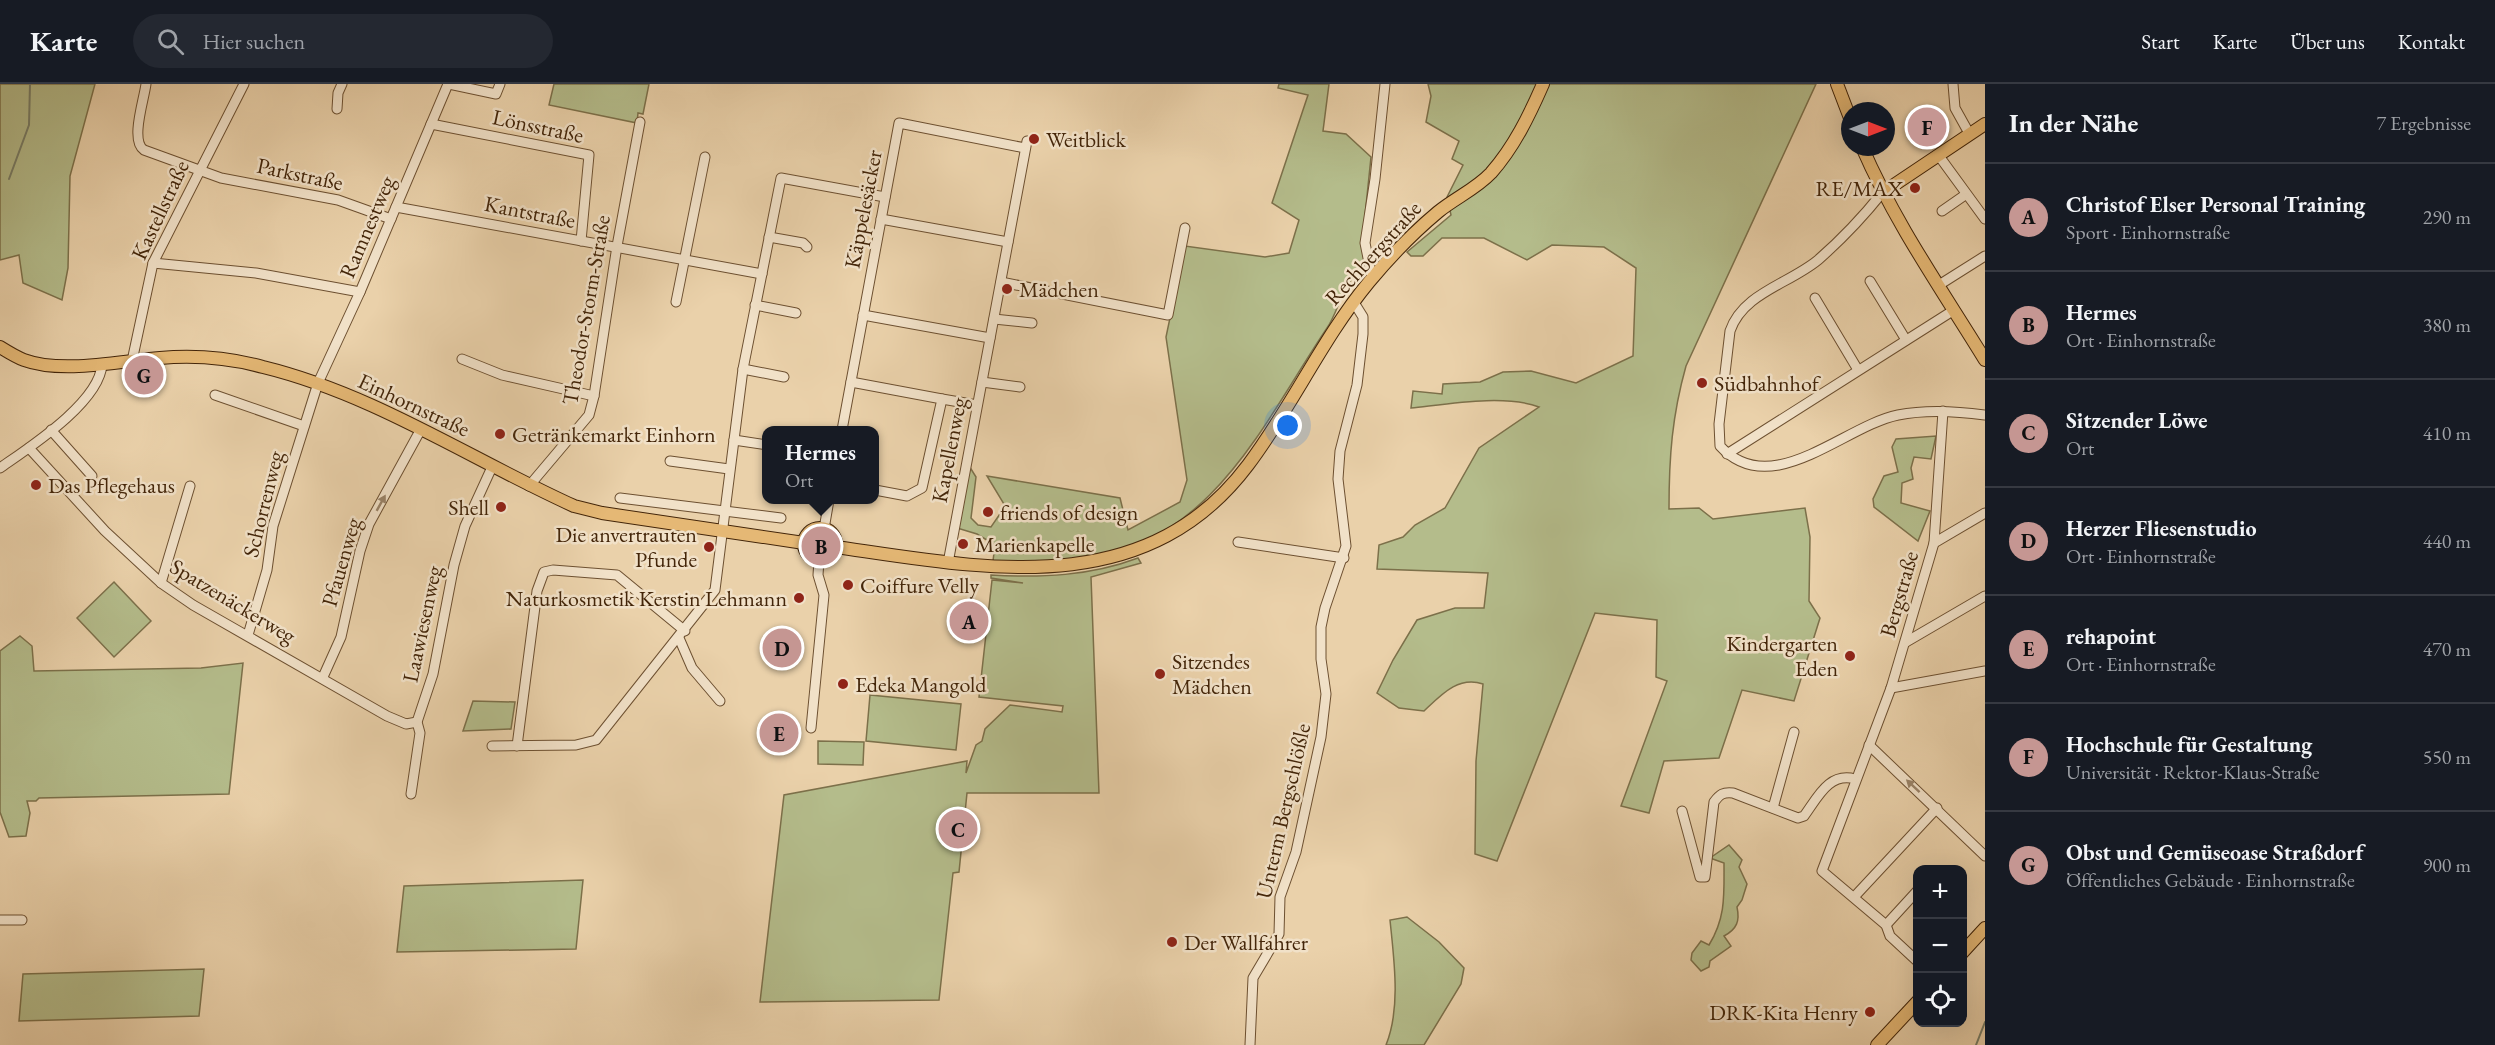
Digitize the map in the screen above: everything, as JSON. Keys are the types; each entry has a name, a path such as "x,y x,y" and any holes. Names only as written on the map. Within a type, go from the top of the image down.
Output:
{"main road":[{"name":"Rechbergstraße","path":"948,563 1035,568 1101,561 1138,549 1163,537 1207,508 1233,484 1249,464 1353,301 1372,278 1438,212 1490,174 1516,138 1543,84"},
{"path":"1837,84 1844,102"},
{"path":"1882,193 1985,124"},
{"path":"1866,156 1882,193 1985,360"},
{"name":"Einhornstraße","path":"0,348 23,360 40,364 102,363 162,358 222,358 264,367 318,383 421,429 492,467 574,506 602,513 804,543"},
{"path":"824,529 832,533 836,547 830,557 819,560 807,553 804,543 812,530 824,529"},
{"path":"836,547 948,563"},
{"path":"1967,948 1985,928"},
{"path":"1877,1045 1913,1005"}],"street":[{"name":"Parkstraße","path":"146,84 136,138 139,147 221,178 338,200 391,219"},
{"name":"Kastellstraße","path":"132,361 153,263 244,84"},
{"path":"337,109 338,93 342,84"},
{"path":"448,84 496,94 501,84"},
{"name":"Ramnestweg","path":"318,383 360,292 448,84"},
{"path":"1372,278 1365,243 1375,179 1385,84"},
{"path":"1953,84 1955,108 1970,135"},
{"name":"Theodor-Storm-Straße","path":"530,486 589,415 594,396 616,246 640,122"},
{"name":"Käppelesäcker","path":"843,426 898,123 1026,144 1008,242"},
{"name":"Lönsstraße","path":"431,124 589,155 582,241"},
{"path":"1939,156 1965,195 1985,219"},
{"path":"676,302 705,157"},
{"path":"492,746 576,745 596,740 715,590 743,369 781,178 885,197"},
{"path":"1882,193 1852,230 1815,262 1747,304 1734,319 1730,332 1720,446 1727,454 1757,466 1785,465 1896,415 1943,411 1985,415"},
{"path":"1942,211 1965,195"},
{"name":"Kantstraße","path":"396,207 762,274"},
{"path":"881,219 1008,242 981,382"},
{"path":"1001,282 1168,315 1185,228"},
{"path":"769,237 803,243 807,247"},
{"path":"1939,285 1985,255"},
{"path":"153,263 267,275 360,292"},
{"path":"1870,281 1906,340"},
{"path":"1815,298 1858,370"},
{"name":"Unterm Bergschlößle","path":"1250,1045 1253,978 1280,934 1280,897 1296,852 1322,737 1326,694 1321,659 1322,627 1325,608 1344,558 1346,546 1338,479 1340,451 1359,374 1363,326 1363,317 1353,301"},
{"path":"755,305 796,313"},
{"path":"1727,454 1954,310"},
{"path":"863,315 990,338"},
{"path":"994,318 1032,323"},
{"path":"462,359 502,375 594,396"},
{"path":"0,468 51,430 96,386 102,363"},
{"path":"743,369 784,377"},
{"path":"851,382 977,405"},
{"name":"Kapellenweg","path":"948,563 981,382 1020,387"},
{"name":"Schorrenweg","path":"248,635 267,570 273,526 318,383"},
{"path":"215,395 304,426"},
{"path":"879,491 907,496 922,488 942,399"},
{"name":"Bergstraße","path":"1855,896 1847,894 1822,871 1891,688 1934,543 1943,411"},
{"name":"Pfauenweg","path":"323,677 341,637 360,551 369,524 421,429"},
{"path":"51,430 92,476"},
{"path":"734,440 762,444"},
{"name":"Spatzenäckerweg","path":"29,448 105,531 161,583 194,605 401,723 410,725 417,722"},
{"path":"670,461 729,469"},
{"name":"Laawiesenweg","path":"411,794 420,734 417,722 433,674 447,592 465,526 492,467"},
{"path":"161,583 190,486"},
{"path":"620,498 781,518"},
{"path":"824,529 828,504"},
{"path":"1934,543 1985,513"},
{"path":"1238,542 1344,558"},
{"path":"811,728 824,595 818,575 819,560"},
{"path":"517,746 537,591 544,572 553,570 617,574 682,634 692,668 720,701"},
{"path":"1906,642 1985,596"},
{"path":"1891,688 1985,671"},
{"path":"1773,808 1794,732"},
{"path":"1869,745 1985,856"},
{"path":"1682,811 1700,877 1705,877 1714,802 1724,792 1733,793 1798,818 1804,816 1830,783 1845,776 1856,779"},
{"path":"1913,958 1890,936 1886,925 1855,896 1937,808"},
{"path":"1886,925 1913,895"},
{"path":"0,920 22,920"}],"green space":[{"path":"0,84 95,84 70,176 68,268 62,300 23,283 19,255 0,260"},
{"path":"554,84 649,84 643,114 638,113 637,123 549,105"},
{"path":"1279,84 1329,84 1323,131 1346,134 1371,157 1363,235 1365,268 1352,279 1327,328 1255,440 1229,474 1199,505 1165,531 1126,549 1080,560 993,561 995,545 977,534 957,528 968,464 976,477 971,518 978,525 991,527 1004,504 987,476 1120,498 1128,530 1180,502 1187,480 1166,337 1185,246 1265,257 1289,253 1299,220 1272,203 1308,95 1278,88"},
{"path":"1428,84 1816,84 1686,366 1674,420 1670,472 1669,509 1699,508 1713,519 1805,508 1810,537 1809,601 1820,618 1794,701 1742,690 1719,758 1664,761 1649,813 1621,806 1667,681 1656,677 1657,620 1595,613 1497,861 1475,854 1476,761 1483,684 1466,682 1451,688 1424,711 1399,708 1377,693 1393,660 1417,620 1455,608 1484,608 1488,573 1377,569 1379,545 1403,537 1415,525 1445,508 1479,448 1539,407 1510,401 1493,401 1459,402 1411,408 1413,391 1442,394 1443,384 1480,382 1503,372 1531,371 1576,383 1633,356 1636,268 1604,247 1552,245 1527,260 1484,238 1442,238 1423,256 1411,256 1407,252 1451,215 1447,197 1463,165 1452,159 1459,141 1426,122 1431,96"},
{"path":"1936,436 1931,459 1914,457 1911,468 1913,479 1902,483 1901,503 1930,511 1918,541 1874,507 1873,499 1884,476 1898,472 1892,447 1896,439"},
{"path":"1138,558 1141,563 1091,577 1099,793 967,793 959,872 953,873 939,1000 760,1002 784,795 967,761 966,773 976,745 982,741 985,729 1010,705 1062,712 1063,706 979,697 992,580 1023,583 991,578 991,575 1028,576 1084,572"},
{"path":"114,582 151,621 114,657 77,618"},
{"path":"20,636 32,646 34,671 201,668 243,663 229,794 39,798 36,801 27,801 30,813 26,836 9,837 0,812 0,651"},
{"path":"870,695 961,704 956,750 866,741"},
{"path":"473,701 515,702 511,729 463,731"},
{"path":"818,741 864,742 863,765 818,764"},
{"path":"1729,845 1742,860 1739,867 1747,884 1737,907 1736,924 1724,936 1731,946 1710,961 1709,967 1701,971 1691,960 1692,953 1701,941 1709,945 1715,935 1724,896 1724,863 1710,858"},
{"path":"583,880 576,949 397,952 404,886"},
{"path":"1407,917 1439,942 1464,968 1461,984 1424,1045 1386,1045 1391,1031 1395,1000 1390,920"},
{"path":"204,969 199,1016 19,1021 23,974"}],"waterway":[{"path":"9,179 29,125 30,84"},
{"path":"1976,1045 1985,1022"}],"place":[{"name":"Hochschule für Gestaltung","path":"1927,127"},
{"name":"Weitblick","path":"1034,139"},
{"name":"RE/MAX","path":"1915,188"},
{"name":"Mädchen","path":"1007,289"},
{"name":"Obst und Gemüseoase Straßdorf","path":"144,375"},
{"name":"Südbahnhof","path":"1702,383"},
{"name":"Getränkemarkt Einhorn","path":"500,434"},
{"name":"Das Pflegehaus","path":"36,485"},
{"name":"Shell","path":"501,507"},
{"name":"friends of design","path":"988,512"},
{"name":"Marienkapelle","path":"963,544"},
{"name":"Hermes","path":"821,546"},
{"name":"Die anvertrauten Pfunde","path":"709,547"},
{"name":"Coiffure Velly","path":"848,585"},
{"name":"Naturkosmetik Kerstin Lehmann","path":"799,598"},
{"name":"Christof Elser Personal Training","path":"969,621"},
{"name":"Herzer Fliesenstudio","path":"782,648"},
{"name":"Kindergarten Eden","path":"1850,656"},
{"name":"Sitzendes Mädchen","path":"1160,674"},
{"name":"Edeka Mangold","path":"843,684"},
{"name":"rehapoint","path":"779,733"},
{"name":"Sitzender Löwe","path":"958,829"},
{"name":"Der Wallfahrer","path":"1172,942"},
{"name":"DRK-Kita Henry","path":"1870,1012"}]}
